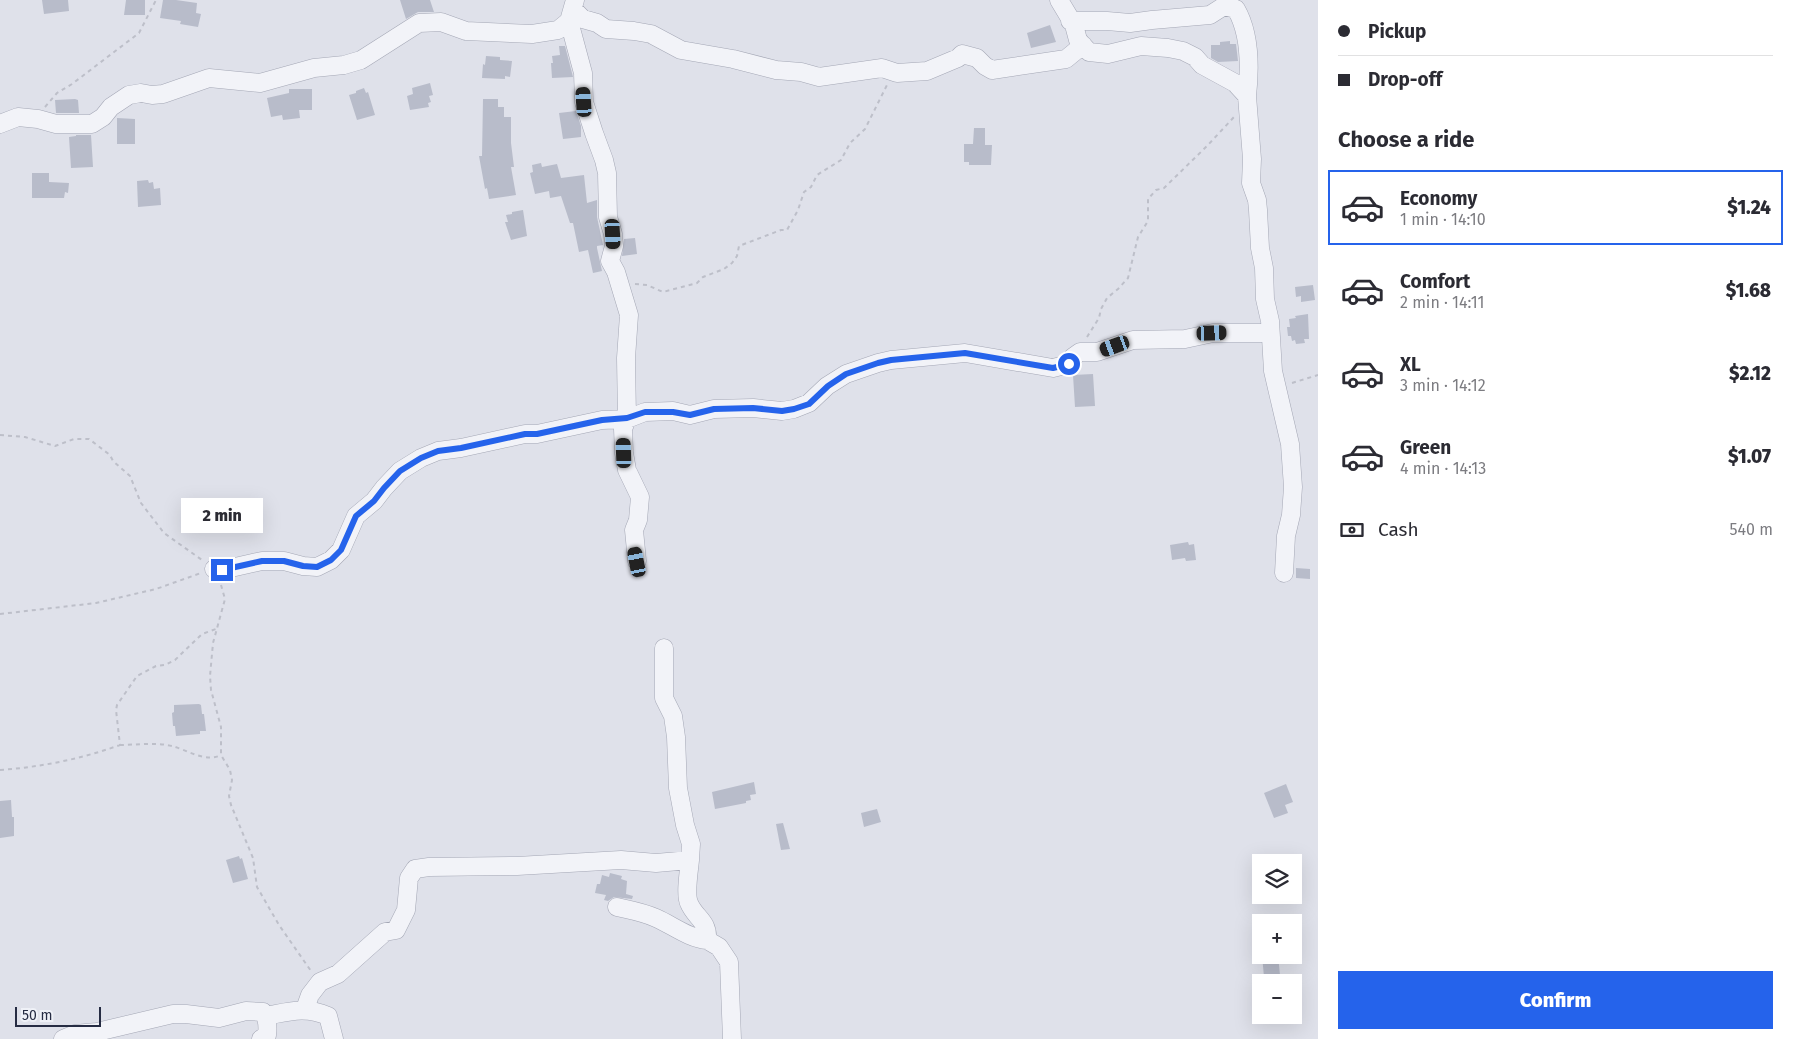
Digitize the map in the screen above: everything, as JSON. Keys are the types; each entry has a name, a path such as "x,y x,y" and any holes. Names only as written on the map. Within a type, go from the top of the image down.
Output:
{"street":[{"path":"1059,0 1074,25 1078,40 1089,52 1108,54 1141,46 1183,51 1195,57 1202,65 1235,83 1248,102"},
{"path":"1070,21 1130,23 1210,15 1227,3 1236,9 1243,27 1248,55 1248,102 1252,159 1251,183 1257,200 1260,248 1264,268 1264,299 1268,310 1276,388 1290,444 1293,487 1291,515 1286,536 1284,574"},
{"path":"0,124 18,118 38,119 56,124 92,124 103,118 111,107 129,95 140,93 163,94 209,78 260,83 314,68 344,65 361,60 419,24 441,22 466,31 532,34 558,30 573,10"},
{"path":"573,10 583,19 597,23 606,29 651,34 681,50 733,59 760,67 801,72 820,77 882,68 897,74 927,71 958,58 962,54 977,58 992,70 1066,59 1083,45"},
{"path":"573,10 584,74 584,102 607,173 608,217 614,246 610,261 620,284 629,315 626,358 627,418 623,429 627,470 640,497 639,514 634,530 637,562"},
{"path":"213,568 222,570 262,561 284,561 303,566 317,567 331,560 341,550 356,516 374,501 400,471 421,458 438,451 525,434 537,434 602,420 627,418 645,412 673,412 690,415 714,409 753,408 782,411 794,409 809,404 828,386 846,374 891,360 965,353 1053,368 1069,364 1072,357 1080,352 1096,352 1133,340 1186,339 1212,333 1268,333 1271,336"},
{"path":"664,648 664,698 673,716 676,737 678,788 690,844 688,901 708,931 707,940"},
{"path":"305,1009 310,995 320,982 338,974 385,932 396,930 406,910 409,878 414,869 621,860 656,863 690,860"},
{"path":"617,907 654,917 694,936 707,940 718,947 729,962 732,1039"},
{"path":"265,1016 305,1009 313,1010 328,1016 334,1039"},
{"path":"63,1039 75,1034 97,1032 172,1014 219,1018 246,1011 263,1012 268,1026 267,1035 261,1039"}],"path":[{"path":"38,119 39,113 57,93 72,84 139,33 156,0"},
{"path":"620,284 647,285 663,292 697,283 703,277 724,269 732,263 737,256 739,246 781,230 787,230 798,210 804,192 811,187 817,175 841,160 850,143 865,130 883,92 897,74"},
{"path":"1080,352 1084,347 1086,337 1099,318 1107,298 1118,290 1128,278 1138,237 1148,221 1147,203 1150,196 1156,190 1164,188 1248,102"},
{"path":"1276,388 1318,375"},
{"path":"0,435 26,437 55,446 74,439 89,438 110,455 130,476 141,503 164,534 213,568 219,577 225,599 216,629 210,676 211,690 221,727 221,755 230,770 232,780 229,796 231,805 254,858 258,887 279,925 320,982"},
{"path":"0,614 112,600 156,589 213,568"},
{"path":"120,744 116,710 138,676 156,666 175,660 202,634 216,629"},
{"path":"0,770 38,767 81,757 120,744 171,746 198,755 216,757 221,755"}],"building":[{"path":"42,0 68,0 69,11 44,14"},
{"path":"126,0 145,0 145,15 124,15"},
{"path":"163,0 197,3 196,13 201,14 198,27 180,24 181,21 160,18"},
{"path":"400,0 430,0 434,12 418,12 406,19"},
{"path":"1050,25 1056,42 1031,48 1027,33"},
{"path":"1230,41 1230,44 1236,44 1238,61 1218,62 1211,58 1211,45 1220,45 1220,42"},
{"path":"559,46 565,46 573,77 552,78 552,56 560,55"},
{"path":"486,56 500,57 500,60 512,61 510,77 505,76 505,79 482,78 483,64 485,65"},
{"path":"430,83 433,95 429,96 431,102 428,103 429,107 410,110 407,96 413,94 412,88"},
{"path":"364,88 366,93 368,92 375,115 357,120 349,95"},
{"path":"289,89 312,89 312,110 299,110 300,118 283,120 282,115 271,117 267,98 289,93"},
{"path":"483,99 498,99 498,107 504,107 504,117 511,117 511,143 514,167 511,167 516,195 489,199 487,188 485,189 479,156 482,156"},
{"path":"55,100 78,100 79,113 56,113"},
{"path":"576,111 581,126 581,137 563,139 559,113"},
{"path":"117,118 135,119 135,144 117,144"},
{"path":"974,128 985,128 985,145 992,145 991,165 969,165 969,162 964,162 964,144 973,144"},
{"path":"91,135 93,167 71,168 69,137"},
{"path":"541,163 542,167 557,164 561,178 584,175 587,203 597,200 597,217 603,245 597,246 597,248 602,271 593,273 588,250 579,252 573,223 570,223 561,196 550,198 549,191 535,194 530,173 533,172 532,165"},
{"path":"32,173 49,173 49,182 69,183 68,193 65,192 64,198 32,198"},
{"path":"148,180 149,183 153,182 154,189 160,188 161,205 138,207 137,181"},
{"path":"523,210 527,236 511,240 505,222 508,222 506,215"},
{"path":"635,238 637,254 622,256 624,239"},
{"path":"1313,285 1315,300 1301,302 1301,296 1296,297 1295,287"},
{"path":"1308,314 1309,339 1304,339 1305,343 1296,344 1295,340 1292,341 1291,336 1288,336 1287,327 1290,327 1289,319"},
{"path":"1093,374 1095,406 1075,407 1073,375"},
{"path":"1188,542 1189,545 1194,544 1196,560 1186,561 1185,558 1172,560 1170,545"},
{"path":"1296,568 1310,569 1310,579 1296,578"},
{"path":"174,705 201,705 202,714 204,714 206,731 200,731 200,734 176,736 172,713 174,712"},
{"path":"754,782 756,794 750,795 751,800 746,801 746,803 715,809 712,792"},
{"path":"1286,784 1293,802 1285,805 1288,813 1274,818 1264,793"},
{"path":"11,800 12,817 14,817 14,836 0,838 0,801"},
{"path":"877,809 881,822 864,827 861,813"},
{"path":"783,823 790,849 781,850 776,824"},
{"path":"239,856 240,859 242,858 248,879 233,883 226,860"},
{"path":"610,873 622,876 621,879 627,881 626,894 633,896 632,899 614,897 608,901 604,900 606,895 595,893 602,875 609,877"},
{"path":"1263,964 1279,964 1280,974 1264,974"}],"route":[{"path":"222,570 262,561 284,561 303,566 317,567 331,560 341,550 356,516 374,501 400,471 421,458 438,451 525,434 537,434 602,420 627,418 645,412 664,411 690,415 714,409 764,408 782,411 794,409 809,404 828,386 846,374 891,360 965,353 1053,368 1069,364"}]}
